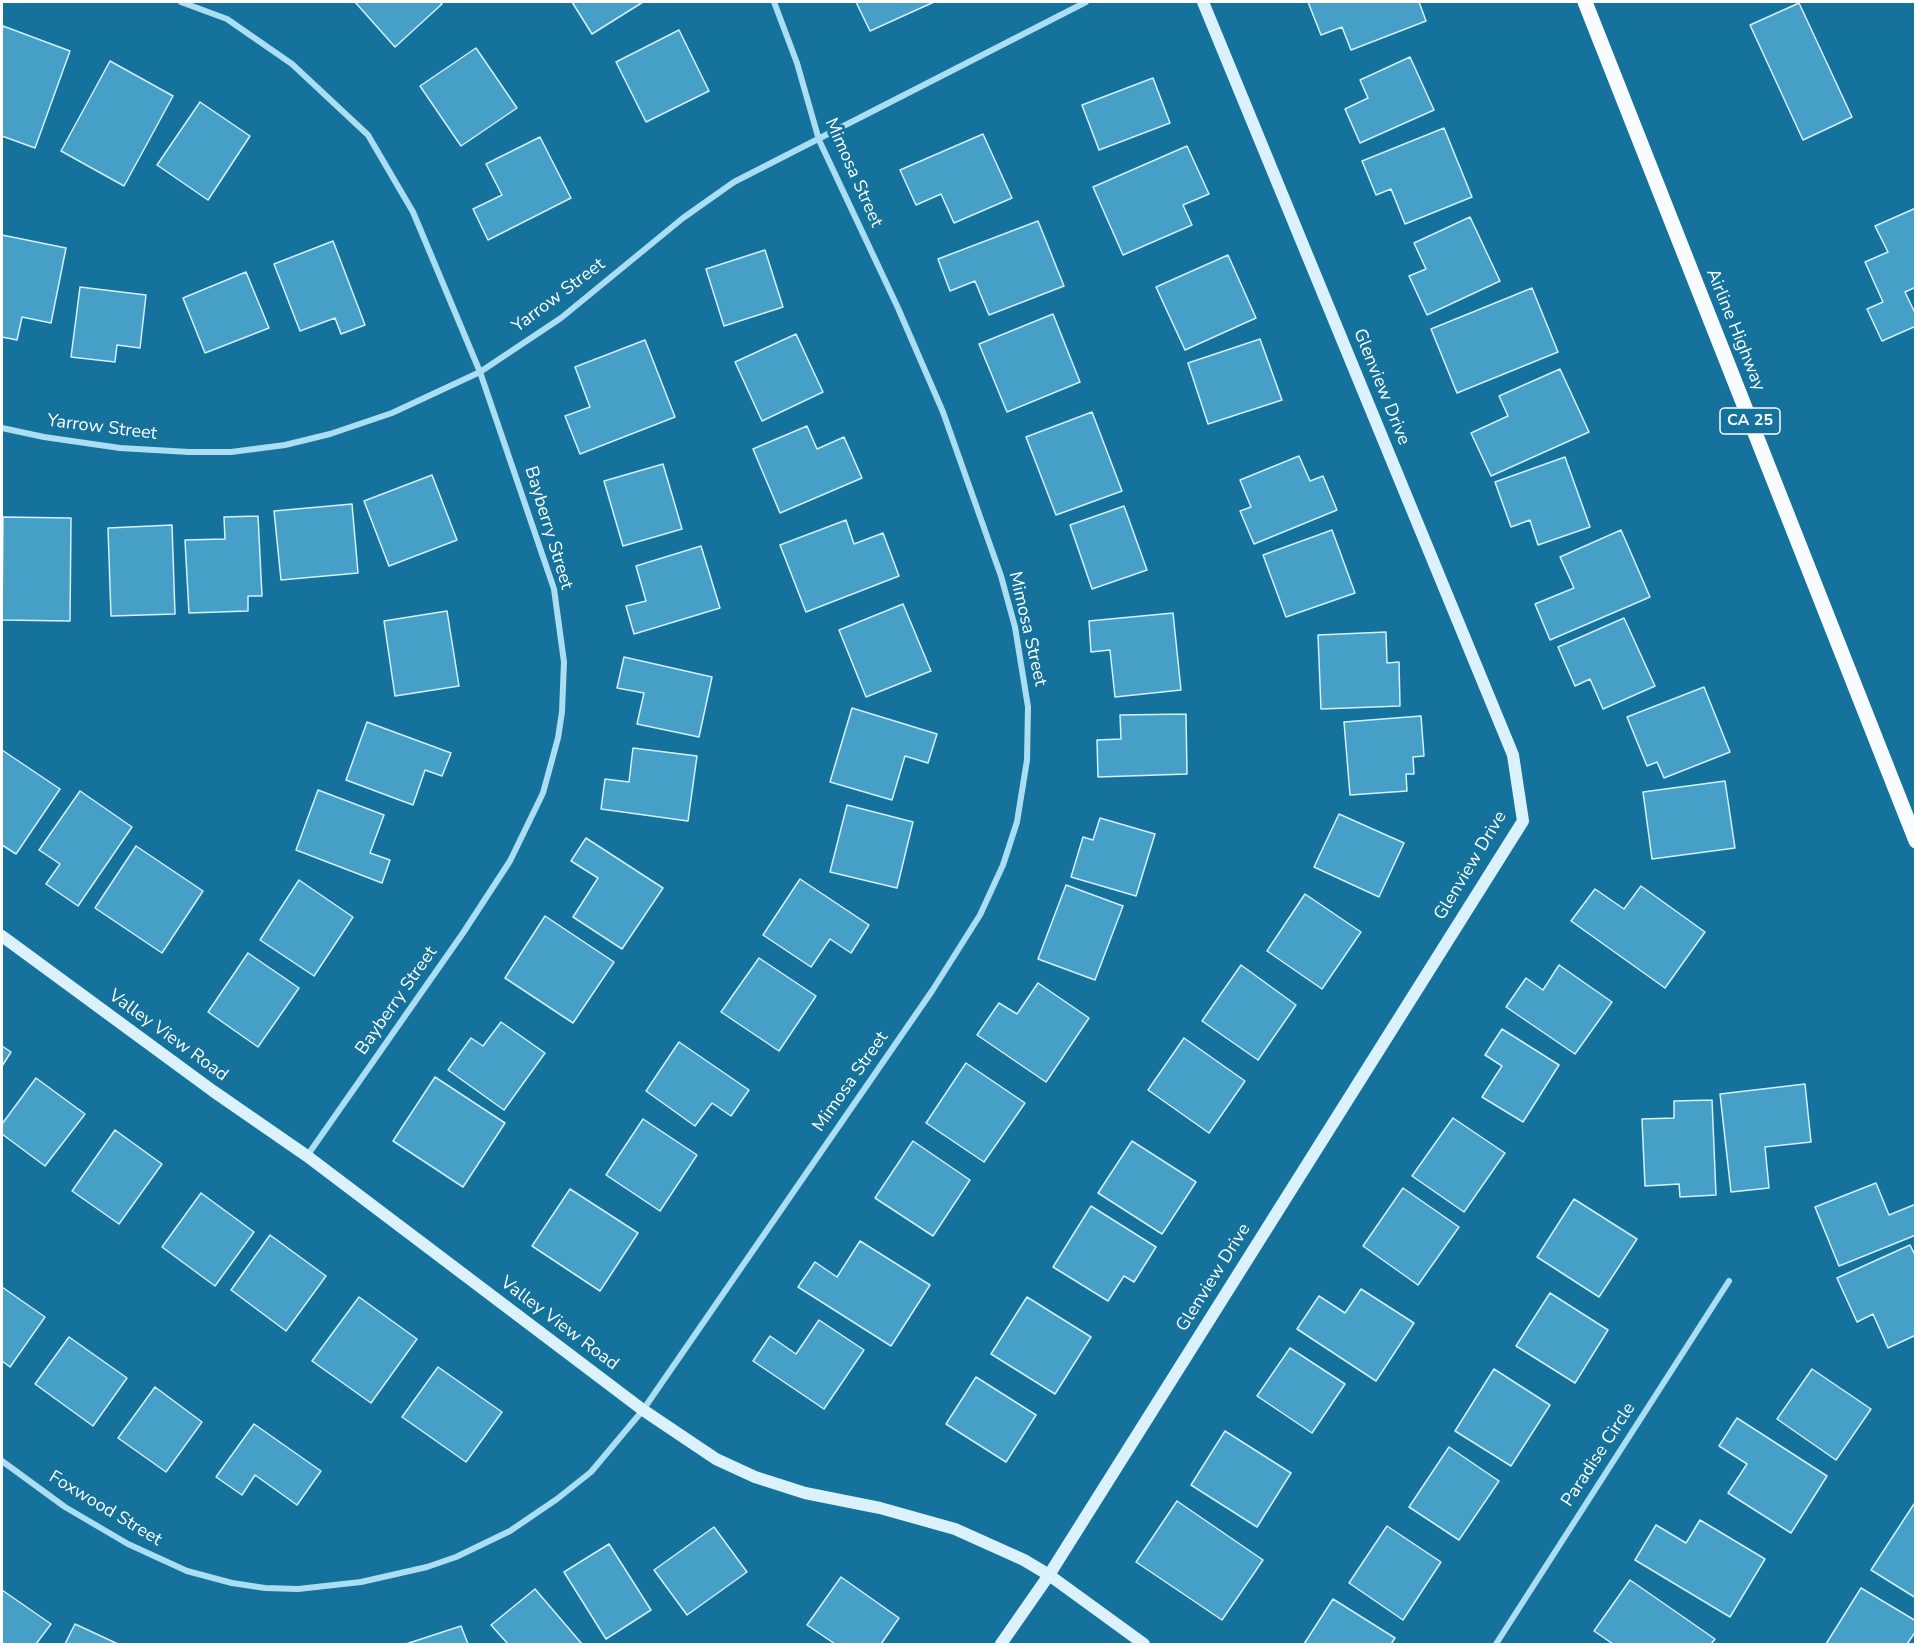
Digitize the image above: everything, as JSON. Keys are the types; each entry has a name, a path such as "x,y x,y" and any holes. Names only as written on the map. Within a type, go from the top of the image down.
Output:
{"main road":[{"name":"Airline Highway","path":"1585,2 1916,841"}],"street":[{"name":"Bayberry Street","path":"181,2 228,19 292,64 368,135 413,212 480,372 554,589 564,662 562,712 558,738 543,794 510,861 463,933 307,1156"},
{"name":"Mimosa Street","path":"643,1410 933,991 980,915 1003,865 1017,822 1027,760 1028,707 1023,664 1000,576 943,412 898,308 819,140 797,63 774,2"},
{"name":"Yarrow Street","path":"2,428 44,437 120,448 231,452 285,445 330,434 392,413 480,372 561,318 683,218 734,182 1086,2"},
{"name":"Glenview Drive","path":"1001,1644 1049,1575 1523,821 1513,755 1203,2"},
{"name":"Valley View Road","path":"2,936 213,1092 307,1156 643,1410 716,1459 755,1477 805,1493 880,1508 955,1530 1024,1560 1049,1575 1144,1644"},
{"name":"Paradise Circle","path":"1496,1644 1729,1281"},
{"name":"Foxwood Street","path":"2,1461 65,1507 128,1544 187,1571 232,1583 265,1588 298,1589 362,1582 427,1567 456,1557 510,1531 557,1499 591,1472 643,1410"}],"building":[{"path":"355,2 440,2 442,4 395,47"},
{"path":"572,2 643,2 592,34"},
{"path":"856,2 934,2 870,31"},
{"path":"1308,2 1419,2 1426,21 1351,50 1342,27 1321,35"},
{"path":"1799,3 1852,117 1803,140 1750,25"},
{"path":"3,26 70,51 35,148 2,136"},
{"path":"679,30 709,91 646,122 616,62"},
{"path":"476,48 517,108 461,146 420,86"},
{"path":"1410,57 1434,110 1360,143 1345,109 1368,98 1360,80"},
{"path":"110,61 173,96 124,186 61,151"},
{"path":"1153,78 1170,123 1099,150 1082,105"},
{"path":"200,102 250,136 208,200 157,165"},
{"path":"1444,128 1472,197 1405,224 1391,189 1376,195 1362,161"},
{"path":"983,134 1012,198 954,223 941,194 916,205 900,170"},
{"path":"540,137 571,198 488,240 473,209 502,195 486,164"},
{"path":"1187,146 1209,194 1183,205 1192,225 1123,255 1093,187"},
{"path":"1916,208 1916,287 1905,292 1916,315 1916,326 1882,341 1867,309 1883,302 1865,262 1888,252 1875,226"},
{"path":"1470,217 1500,281 1427,315 1409,276 1426,269 1414,243"},
{"path":"1038,221 1064,286 989,315 975,281 950,291 938,259"},
{"path":"2,235 66,248 51,323 22,317 17,340 2,337"},
{"path":"333,241 365,325 341,334 335,318 300,331 274,264"},
{"path":"765,250 783,307 724,326 706,269"},
{"path":"1228,255 1256,318 1185,350 1156,287"},
{"path":"246,272 269,328 205,353 183,298"},
{"path":"80,287 146,295 140,348 117,345 115,362 71,357"},
{"path":"1532,288 1558,352 1457,393 1431,329"},
{"path":"1053,314 1080,382 1007,412 979,344"},
{"path":"796,334 823,392 762,421 735,362"},
{"path":"1260,339 1282,400 1208,424 1188,363"},
{"path":"645,340 675,417 580,454 565,416 590,407 575,367"},
{"path":"1560,369 1589,432 1491,476 1471,433 1508,416 1499,396"},
{"path":"1092,412 1122,491 1056,515 1026,437"},
{"path":"807,426 817,449 844,437 862,478 780,513 753,449"},
{"path":"1299,456 1310,481 1323,476 1337,510 1254,544 1240,511 1251,507 1240,480"},
{"path":"1565,457 1590,527 1538,545 1530,520 1511,527 1495,482"},
{"path":"663,464 682,529 623,546 604,481"},
{"path":"432,475 457,540 389,566 364,501"},
{"path":"352,504 358,573 281,580 274,511"},
{"path":"1124,506 1147,570 1092,589 1070,525"},
{"path":"258,516 262,596 248,596 248,611 189,613 185,540 225,539 224,517"},
{"path":"3,517 71,518 70,621 2,620"},
{"path":"846,520 854,544 883,533 899,576 806,612 780,545"},
{"path":"172,525 175,614 111,616 108,528"},
{"path":"1332,530 1355,593 1286,617 1263,555"},
{"path":"1621,530 1650,597 1550,640 1535,604 1574,588 1560,557"},
{"path":"701,546 720,608 634,634 626,606 646,601 636,566"},
{"path":"903,604 931,671 866,697 839,630"},
{"path":"447,611 459,686 395,696 384,621"},
{"path":"1173,613 1181,690 1115,697 1110,650 1091,652 1089,621"},
{"path":"1624,618 1655,686 1603,709 1590,679 1575,686 1558,647"},
{"path":"1386,632 1387,663 1399,662 1400,706 1321,709 1318,635"},
{"path":"624,657 712,677 699,737 637,724 644,693 617,688"},
{"path":"1704,687 1730,752 1664,778 1657,762 1647,766 1627,717"},
{"path":"852,708 937,734 928,763 905,756 892,800 830,782"},
{"path":"1186,714 1187,774 1098,777 1097,740 1121,739 1120,715"},
{"path":"1421,716 1424,756 1413,757 1414,774 1406,774 1407,791 1350,795 1344,722"},
{"path":"367,722 451,753 442,776 425,770 413,805 346,780"},
{"path":"633,748 697,756 688,821 601,809 605,779 629,782"},
{"path":"2,750 60,789 16,854 2,845"},
{"path":"1725,781 1735,848 1652,859 1643,792"},
{"path":"318,790 384,815 370,853 390,860 382,883 296,850"},
{"path":"80,791 132,827 78,906 46,884 60,864 39,850"},
{"path":"847,805 913,822 897,888 830,872"},
{"path":"1339,814 1404,843 1379,897 1314,867"},
{"path":"1100,818 1155,834 1136,896 1071,877 1083,837 1093,840"},
{"path":"586,838 663,888 622,949 573,917 598,878 571,861"},
{"path":"136,846 203,891 162,953 95,908"},
{"path":"800,879 869,925 851,953 830,939 811,967 763,935"},
{"path":"299,880 353,917 314,976 260,940"},
{"path":"1066,885 1123,906 1095,980 1038,959"},
{"path":"1641,886 1705,932 1665,988 1571,921 1595,889 1624,909"},
{"path":"1305,894 1361,932 1322,989 1267,951"},
{"path":"545,916 614,962 573,1023 505,978"},
{"path":"248,953 299,988 258,1047 208,1012"},
{"path":"759,958 816,996 779,1051 721,1012"},
{"path":"1241,965 1296,1005 1258,1060 1202,1021"},
{"path":"1559,965 1612,1002 1575,1054 1506,1007 1526,978 1543,990"},
{"path":"1038,983 1089,1018 1046,1082 977,1035 999,1003 1017,1014"},
{"path":"501,1022 545,1053 504,1110 448,1070 471,1038 483,1046"},
{"path":"1502,1029 1559,1065 1523,1122 1482,1097 1502,1066 1485,1055"},
{"path":"1184,1038 1245,1081 1209,1133 1148,1090"},
{"path":"679,1042 749,1090 731,1116 712,1103 695,1126 646,1091"},
{"path":"2,1046 11,1052 2,1066"},
{"path":"966,1063 1025,1103 984,1162 926,1123"},
{"path":"435,1077 505,1123 463,1187 393,1141"},
{"path":"36,1078 85,1114 45,1166 2,1134 2,1124"},
{"path":"1805,1084 1811,1142 1765,1147 1769,1188 1731,1192 1720,1094"},
{"path":"1712,1100 1716,1195 1680,1197 1679,1184 1645,1186 1642,1119 1674,1118 1674,1101"},
{"path":"1453,1118 1505,1153 1464,1212 1412,1176"},
{"path":"643,1119 697,1155 660,1211 606,1175"},
{"path":"115,1130 162,1164 119,1224 72,1191"},
{"path":"913,1141 970,1180 933,1236 875,1198"},
{"path":"1132,1141 1196,1182 1162,1234 1098,1193"},
{"path":"1876,1183 1889,1215 1916,1204 1916,1235 1839,1266 1815,1207"},
{"path":"1403,1188 1459,1227 1418,1285 1363,1246"},
{"path":"570,1189 638,1233 600,1291 532,1246"},
{"path":"201,1193 254,1232 215,1286 162,1247"},
{"path":"1574,1199 1637,1239 1599,1297 1537,1257"},
{"path":"1091,1206 1156,1247 1134,1282 1124,1276 1108,1301 1053,1267"},
{"path":"270,1235 326,1276 286,1331 231,1290"},
{"path":"860,1241 930,1285 891,1346 798,1287 815,1262 837,1277"},
{"path":"1910,1245 1916,1257 1916,1335 1888,1348 1873,1314 1857,1322 1837,1278"},
{"path":"2,1287 45,1317 10,1367 2,1361"},
{"path":"1361,1289 1414,1323 1376,1381 1297,1329 1319,1296 1345,1313"},
{"path":"1550,1293 1608,1330 1575,1383 1516,1346"},
{"path":"359,1297 417,1339 371,1403 312,1361"},
{"path":"1027,1297 1091,1337 1055,1394 991,1354"},
{"path":"819,1320 864,1350 824,1409 753,1361 770,1336 796,1354"},
{"path":"69,1337 127,1378 93,1426 35,1384"},
{"path":"1290,1348 1345,1384 1312,1433 1257,1396"},
{"path":"438,1367 502,1412 466,1462 402,1417"},
{"path":"1494,1369 1550,1405 1511,1466 1455,1431"},
{"path":"1812,1369 1871,1409 1836,1460 1777,1419"},
{"path":"976,1377 1036,1415 1006,1462 946,1424"},
{"path":"155,1387 202,1422 166,1472 118,1438"},
{"path":"1737,1418 1827,1476 1791,1533 1728,1493 1747,1464 1719,1446"},
{"path":"254,1424 321,1471 297,1505 255,1475 242,1495 216,1477"},
{"path":"1225,1431 1291,1473 1257,1527 1191,1485"},
{"path":"1449,1447 1499,1481 1459,1540 1409,1507"},
{"path":"1177,1501 1263,1560 1222,1620 1136,1562"},
{"path":"1914,1504 1916,1505 1916,1598 1871,1570"},
{"path":"1700,1520 1765,1559 1730,1617 1635,1560 1656,1525 1686,1543"},
{"path":"1387,1526 1441,1562 1403,1620 1349,1583"},
{"path":"714,1527 747,1572 687,1615 654,1570"},
{"path":"609,1544 651,1610 606,1639 564,1572"},
{"path":"841,1577 899,1618 881,1644 835,1644 807,1625"},
{"path":"1630,1580 1715,1639 1711,1644 1613,1644 1594,1631"},
{"path":"1861,1588 1916,1621 1916,1631 1907,1644 1826,1644"},
{"path":"535,1589 582,1644 508,1644 491,1625"},
{"path":"2,1590 51,1624 36,1644 2,1644"},
{"path":"1333,1599 1395,1638 1391,1644 1304,1644"},
{"path":"75,1624 118,1644 65,1644"},
{"path":"461,1626 468,1644 406,1644"}]}
